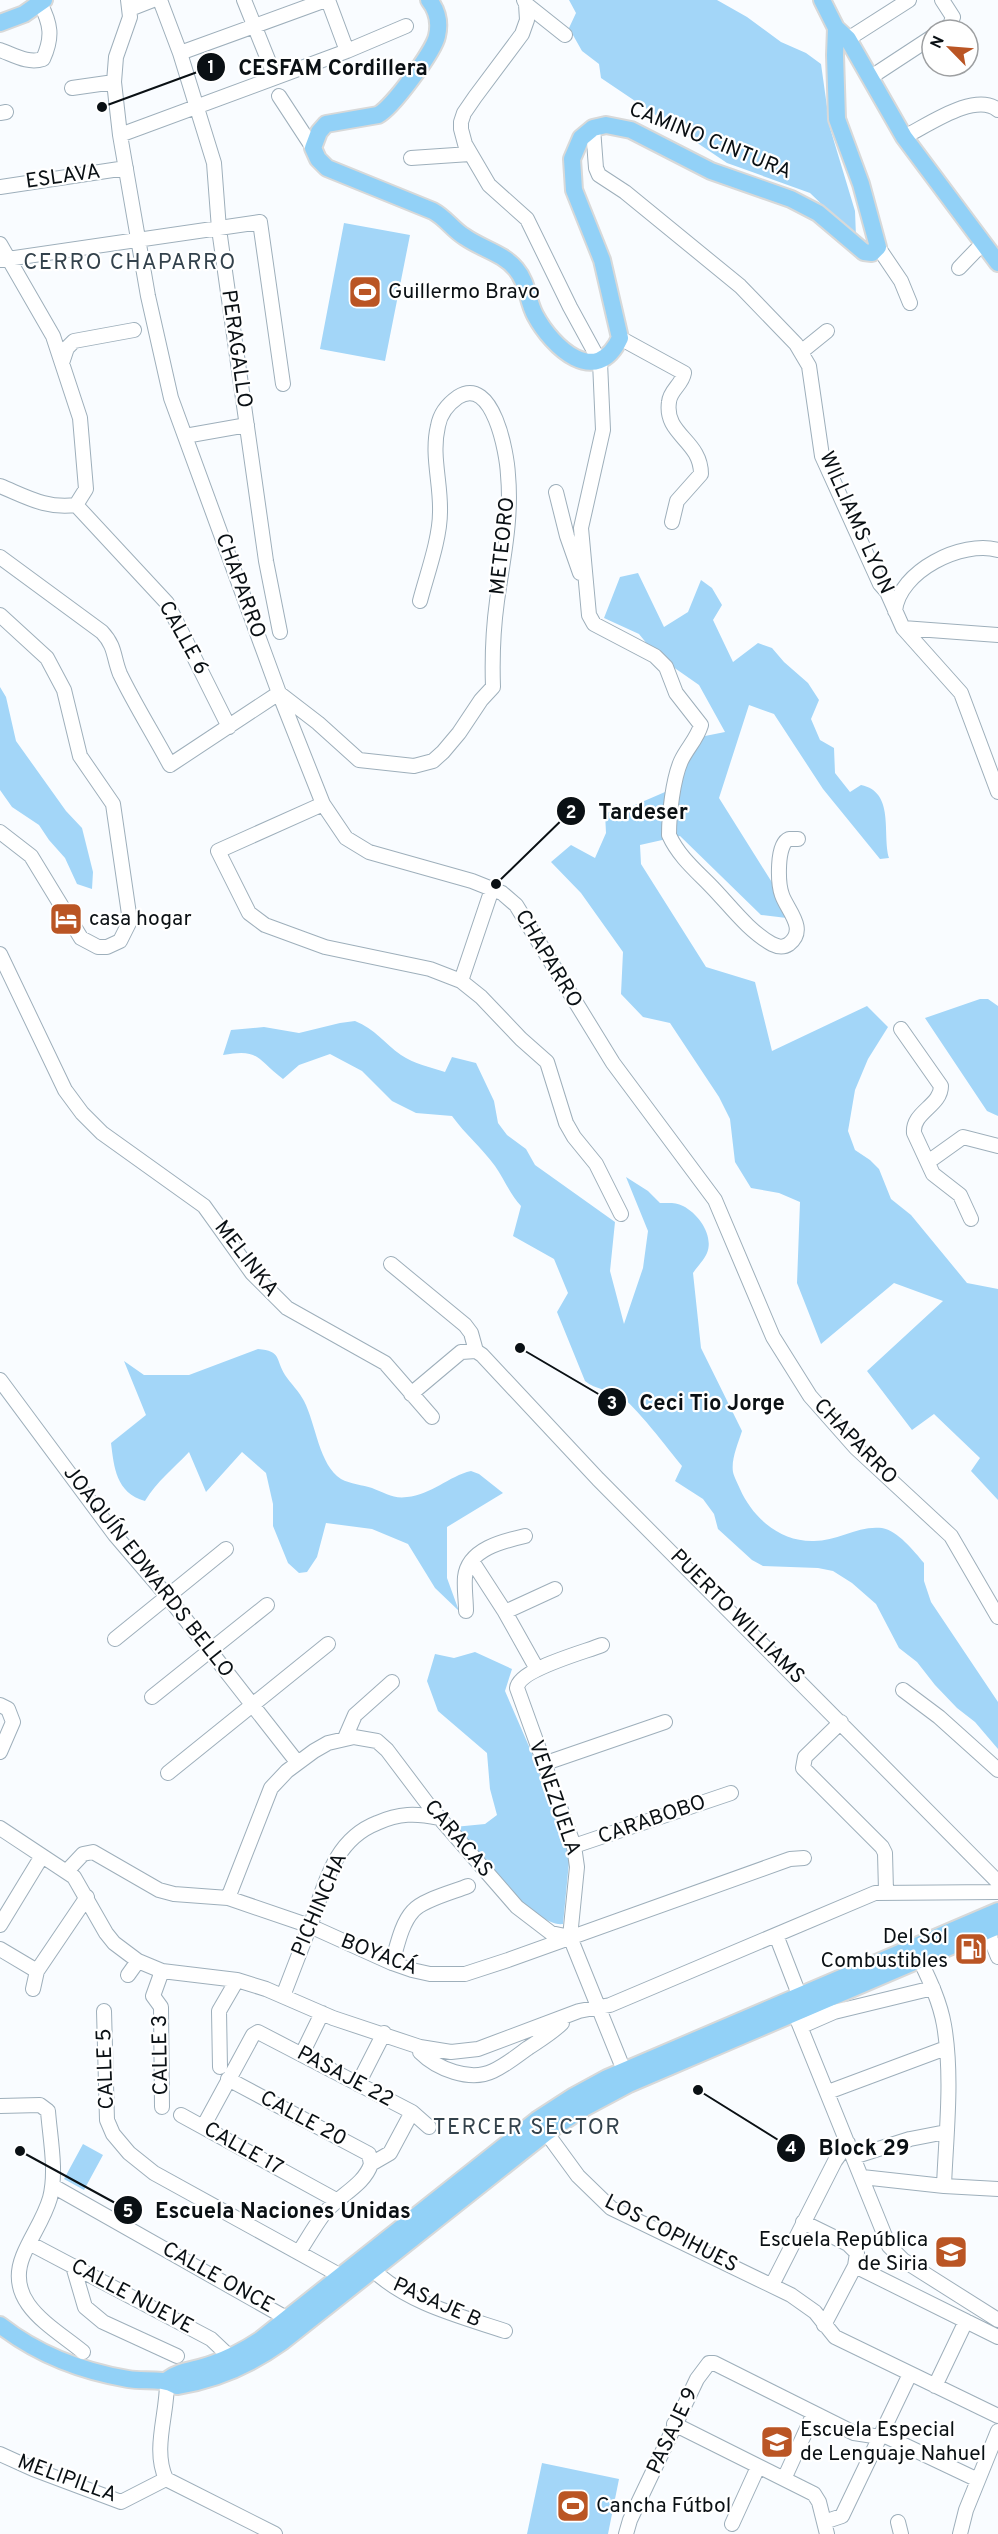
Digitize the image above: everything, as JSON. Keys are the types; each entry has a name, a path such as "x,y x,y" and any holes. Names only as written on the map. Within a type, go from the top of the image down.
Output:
{"main road":[{"path":"429,0 438,21 437,36 391,105 378,115 361,120 326,124 319,132 313,148 318,159 327,168 433,211 448,220 464,237 506,258 523,279 535,316 565,352 583,361 600,362 615,348 620,338 602,260 574,190 572,159 581,138 593,128"},
{"path":"822,0 871,77 904,137 998,263"},
{"path":"0,23 24,14 42,2"},
{"path":"842,33 835,55 837,119 861,184 878,247"},
{"name":"CAMINO CINTURA","path":"593,128 606,125 631,130 711,171 791,199 818,213 864,252 872,254 878,247"},
{"path":"797,2009 914,1946 998,1911"},
{"path":"167,2380 176,2373 201,2368 230,2358 345,2282 372,2269 542,2126 574,2096 920,1960 992,1928"},
{"path":"0,2325 36,2349 91,2371 132,2380 167,2380 177,2386 215,2378 245,2365 282,2342 345,2282 542,2126"}],"street":[{"path":"129,5 153,0"},
{"name":"PERAGALLO","path":"160,0 180,53 214,163 219,229 266,561 280,632"},
{"path":"244,0 275,77"},
{"path":"180,53 327,0 347,51"},
{"path":"842,33 909,0"},
{"path":"942,0 953,18"},
{"path":"0,51 26,60 43,59 47,50 49,21 42,2"},
{"path":"525,2 565,35"},
{"path":"525,2 527,20 522,34 475,97 461,122 463,137 470,154 489,185 527,219 600,362 604,402 603,430 581,528 588,615 594,624 655,656 666,667 676,693 701,724 699,734 681,761 676,777 669,835 674,846 743,920 761,937 778,947 786,946 793,940 797,927 793,913 781,893 779,870 784,843 790,839 798,839"},
{"name":"CHAPARRO","path":"129,5 127,26 116,57 114,82 120,135 148,296 171,398 279,693 323,804 346,838 369,852 492,889 509,897 613,1063 715,1200 773,1337 810,1396 856,1448 951,1536 998,1617"},
{"path":"120,135 347,51 406,26"},
{"path":"871,77 920,45"},
{"path":"72,88 114,82"},
{"path":"279,96 313,148"},
{"path":"904,137 964,106 978,104 993,106 998,110"},
{"name":"WILLIAMS LYON","path":"593,128 596,168 599,175 625,192 741,286 801,352 809,366 822,456 880,584 887,592 894,613 903,628 961,693 998,792"},
{"path":"411,158 470,154"},
{"name":"ESLAVA","path":"0,187 126,168"},
{"path":"4,260 260,222 283,384"},
{"path":"959,268 983,243"},
{"path":"0,244 4,260 54,336 80,418 86,489 76,504 48,506 0,486"},
{"path":"878,247 902,281 910,303"},
{"path":"62,363 67,348 74,340 134,330"},
{"path":"801,352 827,331"},
{"path":"620,338 684,373 681,381 671,393 668,403 669,414 675,430 698,455 701,474 677,501 672,522"},
{"name":"METEORO","path":"279,693 318,723 359,760 414,766 433,761 443,752 493,687 492,652 511,509 508,471 496,421 489,405 482,397 471,394 461,395 449,403 438,426 435,472 440,513 420,601"},
{"path":"185,436 247,425"},
{"path":"556,492 576,568 584,579"},
{"name":"CALLE 6","path":"76,504 167,603 229,727"},
{"path":"894,613 899,592 917,574 935,563 954,552 967,548 998,550"},
{"path":"0,556 102,632 109,640 114,648 119,671 170,765 279,693"},
{"path":"0,615 47,658 64,690 80,756 113,804 130,921 120,941 107,947 98,947 81,938 31,856 1,833"},
{"path":"903,628 994,635 998,649"},
{"path":"323,804 218,851 249,913 265,925 325,947 430,969 461,981 481,997 521,1039 547,1062 556,1098 566,1123 574,1137 596,1164 621,1214"},
{"path":"461,981 492,889"},
{"name":"MELINKA","path":"0,954 65,1090 102,1134 204,1206 252,1272 287,1308 385,1363 432,1418"},
{"path":"901,1029 941,1086 941,1094 937,1100 917,1119 913,1126 914,1133 933,1174 960,1195 971,1220"},
{"path":"928,1162 963,1137 998,1146"},
{"path":"391,1264 465,1325 474,1340 476,1352 461,1352 411,1394"},
{"name":"PUERTO WILLIAMS","path":"476,1352 482,1355 598,1479 998,1882"},
{"name":"JOAQUÍN EDWARDS BELLO","path":"0,1380 115,1535 168,1597 297,1762"},
{"path":"466,1611 465,1578 472,1561 497,1542 525,1536"},
{"path":"115,1639 226,1549"},
{"path":"472,1561 505,1612 537,1669 602,1645"},
{"path":"505,1612 555,1589"},
{"path":"152,1697 267,1605"},
{"path":"168,1773 328,1644"},
{"name":"VENEZUELA","path":"537,1669 524,1676 518,1683 518,1693 574,1846 577,1868 570,1937 627,2077"},
{"path":"228,1898 271,1788 297,1762 328,1743 349,1737 355,1715 392,1682"},
{"path":"903,1690 939,1717 998,1770"},
{"path":"0,1705 11,1714 12,1722 0,1752"},
{"path":"543,1764 665,1722"},
{"path":"841,1722 805,1757 803,1768 882,1847 885,1853 886,1892"},
{"name":"CARACAS","path":"349,1737 376,1741 387,1750 439,1818 517,1907 551,1933 570,1937"},
{"name":"CARABOBO","path":"574,1846 730,1793"},
{"name":"PICHINCHA","path":"283,1996 330,1869 340,1852 359,1831 381,1821 409,1813 439,1818"},
{"path":"0,1828 67,1871 80,1884 106,1933 114,1943 138,1960 162,1971 237,1980 420,2047 451,2052 478,2049 579,2011 610,2006 859,1899 886,1892 998,1892"},
{"name":"BOYACÁ","path":"67,1871 83,1854 93,1852 159,1890 174,1894 228,1898 310,1926 392,1963 430,1974 465,1974 790,1859 804,1858"},
{"path":"0,1925 42,1856"},
{"path":"392,1963 411,1912 423,1904 468,1886"},
{"path":"33,1989 37,1971 87,1897"},
{"path":"992,1928 998,1958"},
{"path":"776,1935 797,2009 885,2238 895,2254 998,2320"},
{"path":"0,1949 37,1971"},
{"path":"128,1975 138,1960"},
{"path":"920,1960 933,1988 944,2023 946,2048 944,2186"},
{"name":"CALLE 3","path":"162,1971 153,1996 162,2007 162,2107"},
{"path":"220,2067 219,2012 237,1980"},
{"path":"797,2009 834,2012 933,1988"},
{"name":"CALLE 5","path":"104,2011 107,2120 109,2127 129,2153 154,2173 299,2252"},
{"path":"302,2054 322,2013"},
{"path":"420,2047 420,2052 425,2057 447,2069 469,2075 485,2074 494,2071 555,2030 567,2016"},
{"name":"PASAJE 22","path":"228,2079 256,2032 412,2112 429,2127"},
{"path":"358,2084 384,2033"},
{"path":"828,2092 946,2048"},
{"path":"203,2127 228,2079"},
{"name":"CALLE 20","path":"228,2079 369,2154 371,2164"},
{"path":"0,2106 46,2107 48,2111 53,2186 47,2208 29,2242 19,2268 18,2280 21,2295 28,2307 83,2352"},
{"path":"345,2282 299,2252 323,2215 336,2200 368,2175 371,2164 390,2153 412,2112"},
{"name":"CALLE 17","path":"181,2115 336,2200"},
{"name":"LOS COPIHUES","path":"542,2126 578,2176 611,2208 772,2285 815,2312 835,2337 998,2416"},
{"path":"772,2285 839,2153 946,2133"},
{"path":"862,2176 944,2186 998,2189"},
{"name":"CALLE ONCE","path":"53,2186 288,2319"},
{"path":"803,2222 855,2249 856,2262 824,2325"},
{"name":"CALLE NUEVE","path":"29,2242 211,2339 230,2358"},
{"path":"856,2262 998,2337"},
{"path":"73,2266 85,2307 104,2322 177,2356"},
{"name":"PASAJE B","path":"372,2269 404,2292 446,2311 505,2331"},
{"path":"935,2386 966,2321"},
{"name":"PASAJE 9","path":"626,2534 630,2520 674,2424 697,2379 709,2363 714,2363 814,2413"},
{"path":"674,2424 814,2494 819,2502 826,2528 842,2516 910,2374"},
{"path":"167,2380 167,2405 159,2451 166,2479 271,2533"},
{"path":"784,2479 814,2413 854,2433 880,2435 978,2480"},
{"path":"960,2534 963,2518 998,2431"},
{"name":"MELIPILLA","path":"0,2454 121,2502 166,2479"},
{"path":"732,2524 758,2467"}],"shaded area":[{"path":"569,0 717,0 747,17 781,42 806,53 821,64 830,128 855,211 856,237 810,193 727,163 601,78 599,64 582,51 569,28 576,13"},
{"name":"Guillermo Bravo","path":"344,223 410,235 385,361 320,349"},
{"path":"638,573 664,627 688,612 701,580 712,588 722,605 713,620 733,662 758,643 772,648 808,683 819,700 811,719 820,740 834,748 835,773 850,792 861,785 872,789 879,796 883,805 889,858 880,859 823,789 774,714 749,705 719,798 795,919 761,915 680,836 640,845 641,864 706,967 755,982 772,1051 867,1006 888,1027 868,1059 855,1090 848,1131 855,1150 879,1169 891,1199 911,1215 967,1283 998,1289 998,1500 971,1471 980,1458 934,1414 912,1430 867,1371 943,1301 894,1283 821,1344 797,1283 800,1202 779,1193 751,1188 735,1162 730,1119 719,1097 670,1023 643,1017 621,994 623,952 581,893 551,862 571,845 595,858 606,833 605,813 628,808 665,792 685,740 725,732 699,685 656,655 639,634 604,618 620,577"},
{"path":"0,687 6,697 16,741 66,811 82,828 93,872 92,889 77,884 65,858 39,825 12,807 0,790"},
{"path":"980,999 988,999 998,1006 998,1116 987,1111 925,1018"},
{"path":"355,1021 374,1032 401,1055 422,1065 445,1072 452,1057 476,1063 494,1101 498,1123 507,1135 526,1149 535,1165 615,1222 610,1271 624,1324 643,1268 648,1231 626,1177 648,1191 660,1203 680,1205 694,1214 704,1226 709,1246 706,1256 693,1273 701,1348 742,1431 735,1452 733,1472 746,1500 752,1510 769,1526 790,1537 814,1541 831,1539 865,1529 882,1528 894,1533 905,1542 924,1563 924,1581 931,1602 998,1702 998,1749 975,1722 957,1708 935,1685 917,1662 899,1648 876,1604 852,1583 833,1571 818,1568 763,1566 752,1560 718,1529 714,1514 703,1499 675,1481 682,1466 634,1408 619,1395 585,1381 557,1312 568,1293 554,1259 513,1236 521,1206 495,1166 452,1116 416,1113 392,1101 362,1071 330,1054 299,1065 283,1079 251,1054 223,1055 231,1030 264,1027 299,1033"},
{"path":"258,1349 271,1352 277,1357 285,1375 304,1401 328,1464 341,1479 402,1497 424,1493 471,1471 479,1474 503,1493 447,1527 447,1578 459,1611 435,1588 408,1544 372,1529 326,1523 317,1557 307,1572 299,1573 288,1563 273,1526 273,1504 266,1473 242,1452 206,1492 189,1452 160,1481 145,1501 135,1497 122,1485 115,1470 111,1443 146,1415 124,1361 144,1375 189,1375"},
{"path":"475,1652 512,1669 505,1691 531,1751 567,1850 569,1862 563,1924 551,1922 521,1901 454,1827 485,1824 497,1815 490,1789 487,1753 438,1711 427,1681 435,1654 454,1658"},
{"path":"83,2144 103,2155 84,2190 64,2179"},
{"name":"Cancha Fútbol","path":"542,2463 619,2479 608,2534 527,2534"}],"place":[{"name":"CESFAM Cordillera","path":"102,107"},
{"name":"Guillermo Bravo","path":"365,292"},
{"name":"Tardeser","path":"496,884"},
{"name":"casa hogar","path":"66,919"},
{"name":"Ceci Tio Jorge","path":"520,1348"},
{"name":"Del Sol Combustibles","path":"971,1949"},
{"name":"Block 29","path":"698,2090"},
{"name":"Escuela Naciones Unidas","path":"20,2151"},
{"name":"Escuela República de Siria","path":"951,2252"},
{"name":"Escuela Especial de Lenguaje Nahuel","path":"777,2442"},
{"name":"Cancha Fútbol","path":"573,2506"}],"district":[{"name":"CERRO CHAPARRO","path":"130,263"},
{"name":"TERCER SECTOR","path":"527,2128"}]}
